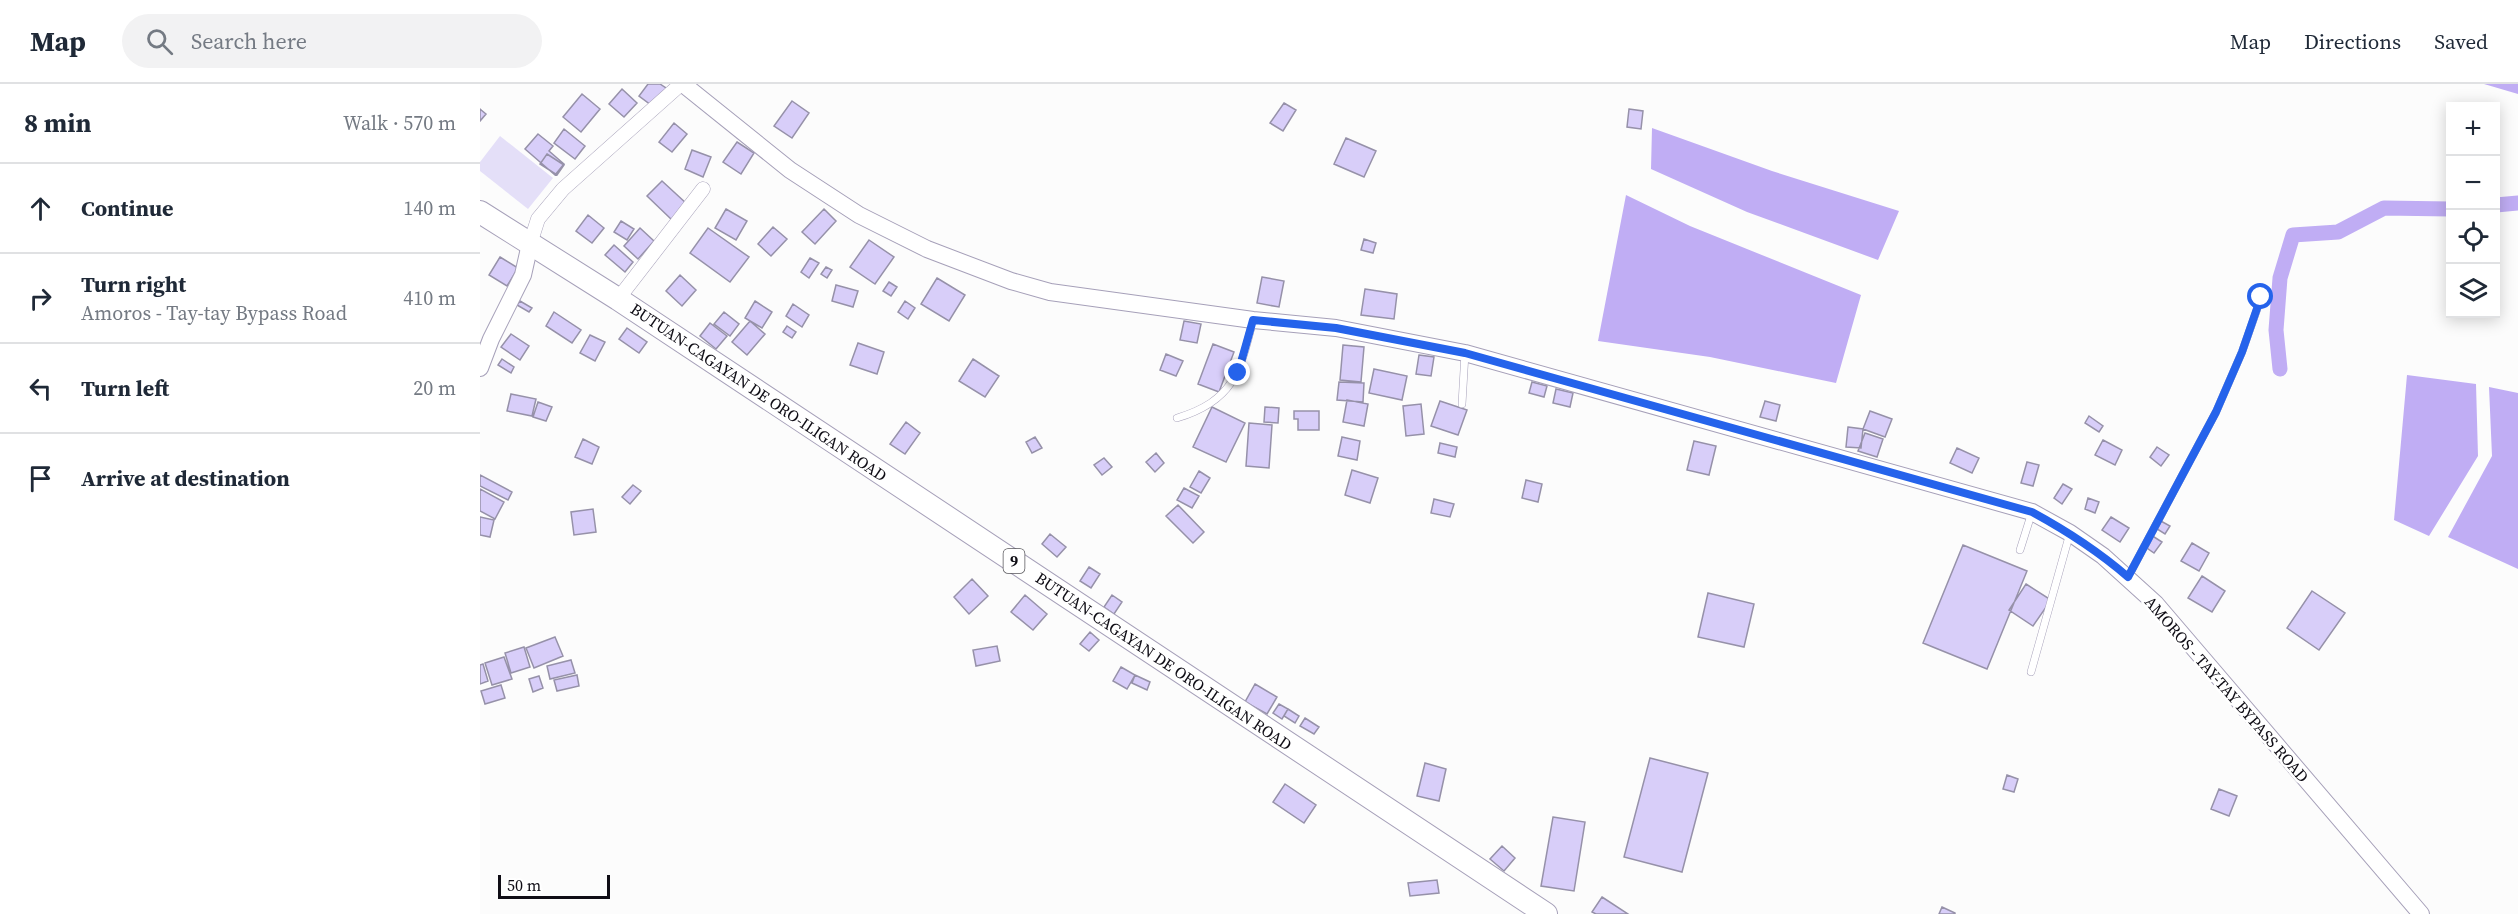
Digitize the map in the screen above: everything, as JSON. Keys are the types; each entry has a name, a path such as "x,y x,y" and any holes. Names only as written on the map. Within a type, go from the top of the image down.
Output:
{"highway":[{"name":"BUTUAN-CAGAYAN DE ORO-ILIGAN ROAD","path":"480,212 618,298 1546,914"}],"street":[{"path":"480,368 491,339 523,275 538,219 563,189 682,84"},
{"name":"AMOROS - TAY-TAY BYPASS ROAD","path":"682,84 790,170 859,215 927,249 1011,281 1050,292 1253,320 1336,328 1465,353 2032,512 2070,533 2103,556 2156,604 2421,914"},
{"path":"618,298 703,189"}],"lane":[{"path":"2128,577 2216,412 2242,352 2261,297"},
{"path":"1177,418 1203,408 1232,384 1244,359 1253,320"},
{"path":"1462,404 1465,353"},
{"path":"2020,550 2032,512"},
{"path":"2031,672 2070,533"}],"shaded area":[{"path":"2484,84 2518,84 2518,94"},
{"path":"1652,128 1772,171 1899,211 1878,260 1747,212 1651,169"},
{"path":"500,136 553,178 528,209 480,171 480,162"},
{"path":"1626,195 1690,226 1861,295 1836,383 1710,357 1598,341"},
{"path":"2407,375 2476,384 2478,456 2429,536 2394,520"},
{"path":"2489,387 2518,393 2518,569 2448,537 2492,456"}],"building":[{"path":"648,84 660,84 669,90 655,108 639,96"},
{"path":"622,89 637,103 624,117 609,104"},
{"path":"582,94 600,109 581,132 563,117"},
{"path":"792,101 809,113 792,138 774,126"},
{"path":"1284,103 1296,110 1283,131 1270,123"},
{"path":"480,109 486,114 480,121"},
{"path":"1629,109 1643,111 1641,129 1627,127"},
{"path":"674,123 687,134 672,152 659,142"},
{"path":"564,129 585,146 575,159 554,143"},
{"path":"538,134 553,146 549,151 564,164 555,175 525,149"},
{"path":"1346,138 1376,151 1364,177 1334,164"},
{"path":"737,142 754,153 741,174 723,162"},
{"path":"692,150 711,157 703,177 685,169"},
{"path":"547,154 564,165 557,175 540,164"},
{"path":"662,181 687,204 672,220 647,196"},
{"path":"726,209 747,221 736,240 715,228"},
{"path":"824,209 836,221 815,244 802,232"},
{"path":"588,215 604,228 592,243 576,231"},
{"path":"621,221 634,229 627,240 614,232"},
{"path":"773,227 787,239 771,256 758,244"},
{"path":"640,228 654,241 638,259 624,246"},
{"path":"708,228 749,257 730,282 690,253"},
{"path":"1364,239 1376,243 1373,253 1361,250"},
{"path":"869,240 894,257 875,284 850,267"},
{"path":"614,245 633,262 625,272 605,255"},
{"path":"500,257 518,268 507,286 489,275"},
{"path":"810,258 819,263 809,278 801,272"},
{"path":"826,267 832,270 827,278 821,274"},
{"path":"680,275 696,290 682,306 666,291"},
{"path":"1262,277 1284,281 1279,307 1257,303"},
{"path":"937,278 965,295 949,321 921,304"},
{"path":"889,282 897,287 891,296 883,291"},
{"path":"836,285 858,291 853,307 832,301"},
{"path":"1365,289 1397,294 1394,319 1361,315"},
{"path":"520,301 532,308 529,312 517,305"},
{"path":"755,301 772,312 762,328 745,318"},
{"path":"905,301 915,308 908,319 898,312"},
{"path":"793,304 809,315 802,327 786,316"},
{"path":"554,312 581,330 572,343 546,326"},
{"path":"724,312 739,324 730,336 714,324"},
{"path":"750,321 765,334 747,355 732,342"},
{"path":"1184,321 1201,324 1197,343 1180,340"},
{"path":"710,323 727,336 716,349 700,336"},
{"path":"787,326 796,332 792,338 783,332"},
{"path":"627,328 647,342 639,353 619,339"},
{"path":"511,334 529,346 520,360 501,347"},
{"path":"590,335 605,342 595,361 580,353"},
{"path":"858,343 884,352 877,374 850,365"},
{"path":"1213,344 1234,352 1219,392 1198,384"},
{"path":"1343,345 1364,347 1361,382 1340,380"},
{"path":"1166,354 1183,361 1176,376 1160,370"},
{"path":"1419,355 1434,357 1431,376 1416,374"},
{"path":"502,359 514,367 511,373 498,365"},
{"path":"973,359 999,376 985,397 959,381"},
{"path":"1374,369 1407,376 1402,400 1369,393"},
{"path":"1339,382 1364,383 1363,402 1337,400"},
{"path":"1532,382 1547,386 1544,397 1529,393"},
{"path":"1556,389 1573,393 1570,407 1553,403"},
{"path":"511,394 536,399 532,416 507,411"},
{"path":"1347,400 1368,404 1364,426 1343,422"},
{"path":"1440,401 1467,410 1458,435 1431,426"},
{"path":"1765,401 1780,405 1776,421 1760,417"},
{"path":"538,402 552,407 546,421 533,417"},
{"path":"1421,404 1424,434 1406,436 1403,406"},
{"path":"1212,407 1245,423 1226,462 1193,447"},
{"path":"1265,407 1279,408 1278,423 1264,422"},
{"path":"1294,411 1319,411 1319,430 1298,430 1298,419 1294,419"},
{"path":"1870,411 1892,419 1885,437 1863,429"},
{"path":"2089,416 2103,426 2099,432 2085,423"},
{"path":"906,422 920,433 905,454 890,444"},
{"path":"1249,423 1272,425 1269,468 1246,466"},
{"path":"1848,427 1863,429 1861,448 1846,447"},
{"path":"1865,433 1883,439 1877,457 1858,451"},
{"path":"1035,437 1042,448 1032,453 1026,442"},
{"path":"1342,437 1360,441 1357,460 1338,456"},
{"path":"583,439 599,447 592,464 575,457"},
{"path":"2103,440 2122,450 2115,465 2095,455"},
{"path":"1694,441 1716,446 1709,475 1687,470"},
{"path":"1440,443 1457,447 1455,457 1438,453"},
{"path":"2157,447 2169,455 2161,466 2150,457"},
{"path":"1957,448 1979,458 1972,473 1950,463"},
{"path":"1156,453 1164,463 1155,472 1146,462"},
{"path":"1104,458 1112,467 1102,475 1094,465"},
{"path":"2027,462 2039,465 2033,486 2021,483"},
{"path":"1352,470 1378,478 1370,503 1345,495"},
{"path":"1199,471 1210,478 1201,493 1190,487"},
{"path":"480,475 512,492 508,500 480,486"},
{"path":"1526,480 1542,484 1538,502 1522,498"},
{"path":"2063,484 2072,489 2062,504 2054,498"},
{"path":"633,485 641,491 630,504 622,497"},
{"path":"1184,488 1199,496 1192,508 1177,500"},
{"path":"480,489 504,502 495,519 480,511"},
{"path":"2088,498 2099,502 2095,513 2085,509"},
{"path":"1434,499 1454,504 1450,517 1431,513"},
{"path":"1178,505 1204,532 1193,543 1166,516"},
{"path":"593,509 596,532 574,535 571,512"},
{"path":"480,517 494,520 490,537 480,535"},
{"path":"2111,517 2129,528 2120,542 2102,530"},
{"path":"2159,520 2170,526 2165,534 2154,527"},
{"path":"1050,534 1066,547 1057,557 1042,544"},
{"path":"2151,535 2162,542 2154,553 2144,546"},
{"path":"2192,543 2209,553 2199,571 2181,561"},
{"path":"1963,545 2027,571 1987,669 1923,643"},
{"path":"1089,567 1100,574 1091,588 1080,581"},
{"path":"2202,576 2225,591 2212,612 2188,598"},
{"path":"972,579 988,596 969,614 954,597"},
{"path":"2026,584 2051,600 2033,626 2009,610"},
{"path":"2312,591 2345,613 2319,650 2287,628"},
{"path":"1708,593 1754,604 1744,647 1698,637"},
{"path":"1025,595 1047,614 1033,630 1011,612"},
{"path":"1112,595 1122,602 1114,614 1104,607"},
{"path":"1090,632 1099,640 1089,651 1080,644"},
{"path":"555,637 563,656 534,668 526,648"},
{"path":"997,646 1000,661 976,666 973,650"},
{"path":"524,647 530,667 511,673 505,653"},
{"path":"504,657 512,679 492,685 485,663"},
{"path":"571,660 575,673 550,679 547,666"},
{"path":"483,664 488,681 480,684 480,665"},
{"path":"1121,667 1135,675 1127,689 1113,681"},
{"path":"577,675 579,686 557,691 554,680"},
{"path":"1135,675 1150,682 1147,690 1132,683"},
{"path":"539,676 543,688 533,692 529,679"},
{"path":"1255,684 1277,697 1267,714 1245,702"},
{"path":"501,685 505,698 485,704 481,691"},
{"path":"1279,704 1288,709 1282,719 1273,713"},
{"path":"1288,709 1299,716 1295,723 1284,716"},
{"path":"1305,718 1319,727 1314,734 1300,726"},
{"path":"1650,758 1708,773 1682,872 1624,857"},
{"path":"1425,763 1446,769 1439,801 1417,796"},
{"path":"2007,775 2018,779 2014,792 2003,789"},
{"path":"1285,784 1316,805 1304,823 1273,802"},
{"path":"2219,789 2237,796 2229,816 2211,809"},
{"path":"1553,817 1585,822 1574,891 1541,886"},
{"path":"1502,846 1515,858 1504,871 1490,859"},
{"path":"1437,880 1439,893 1410,896 1408,883"},
{"path":"1602,897 1628,914 1592,912"},
{"path":"1942,907 1955,913 1955,914 1939,914"}],"waterway":[{"path":"2500,205 2518,203"},
{"path":"2280,369 2276,330 2280,278 2293,235 2338,232 2384,208 2446,209"}],"route":[{"path":"1238,373 1244,359 1253,320 1336,328 1465,353 2032,512 2070,533 2128,577 2216,412 2242,352 2261,297"}]}
